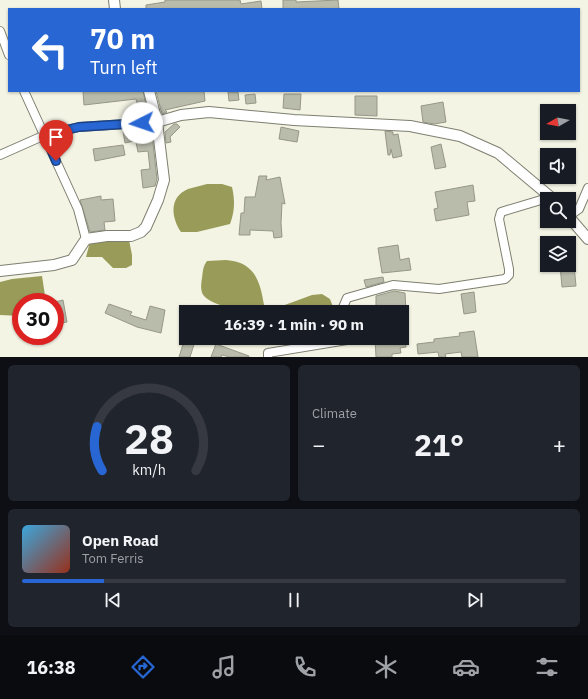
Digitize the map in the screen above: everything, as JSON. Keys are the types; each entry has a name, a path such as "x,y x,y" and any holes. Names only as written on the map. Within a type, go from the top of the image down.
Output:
{"street":[{"path":"0,31 8,52"},
{"path":"24,92 78,209 86,239"},
{"path":"0,271 54,265 72,260 86,239 107,236 131,236 141,232 146,227 158,200 164,180 157,122 149,92"},
{"path":"0,155 45,135 79,127 157,122 181,114 209,112 294,120 410,126 460,136 498,153 545,192"},
{"path":"576,211 579,209 588,188"},
{"path":"344,305 347,298 394,285 439,289 505,279 508,275 509,269 498,219 501,212 540,201"},
{"path":"576,225 588,239"},
{"path":"268,357 268,353 317,345"}],"shaded area":[{"path":"207,184 222,184 232,187 234,206 230,224 197,232 181,232 175,220 174,214 177,197 188,189"},
{"path":"93,240 129,240 132,265 126,268 113,268 102,257 86,257 90,242"},
{"path":"226,260 236,261 243,264 258,280 264,305 220,305 209,300 204,296 201,285 203,269 207,261"},
{"path":"42,276 45,293 12,293 12,316 0,315 0,282 12,279"},
{"path":"322,294 330,299 332,305 285,305 312,295"}],"building":[{"path":"165,0 240,0 241,4 261,1 262,8 146,8 146,5 165,2"},
{"path":"283,0 296,0 296,2 338,0 339,8 283,8"},
{"path":"83,92 143,92 147,110 139,112 136,99 84,105"},
{"path":"156,92 204,92 205,101 165,110 167,112 162,114"},
{"path":"228,92 238,92 239,100 229,101"},
{"path":"255,94 256,103 246,104 245,95"},
{"path":"284,94 301,94 300,110 283,108"},
{"path":"355,96 377,96 377,116 355,115"},
{"path":"443,102 446,122 434,124 423,122 421,106"},
{"path":"174,124 177,124 180,127 170,137 171,142 166,143 165,132"},
{"path":"281,127 299,131 297,142 279,139"},
{"path":"132,129 134,141 125,143 123,131"},
{"path":"385,131 393,132 393,135 398,134 402,156 393,158 391,149 390,155 388,155"},
{"path":"152,135 157,179 155,186 143,188 141,170 150,169 148,151 138,152 135,138"},
{"path":"441,144 446,167 435,169 431,147"},
{"path":"123,145 125,155 95,161 93,149"},
{"path":"259,176 267,176 266,180 280,177 285,204 282,203 282,237 274,238 273,231 250,230 250,235 239,235 241,213 244,213 245,197 255,197"},
{"path":"473,185 475,201 467,202 469,215 436,221 434,209 438,208 435,192"},
{"path":"101,196 101,200 113,199 115,221 104,222 105,230 90,232 80,200"},
{"path":"398,245 400,260 409,258 411,270 382,273 378,248"},
{"path":"561,272 575,272 576,286 562,287"},
{"path":"383,277 384,282 366,287 364,280"},
{"path":"394,291 405,293 406,305 376,305 376,296"},
{"path":"474,292 476,312 464,314 461,294"},
{"path":"109,304 132,312 130,315 146,320 150,306 165,310 161,333 137,327 105,313"},
{"path":"64,306 67,322 64,323"},
{"path":"474,331 478,357 462,357 461,352 445,354 446,357 439,357 438,352 418,354 417,344 434,342 434,339 460,336 459,333"},
{"path":"183,345 194,345 190,357 179,357"},
{"path":"216,345 249,356 230,357 222,355 221,357 211,357"},
{"path":"375,345 406,345 406,347 400,348 401,353 392,354 392,357 376,357"}],"route":[{"path":"56,161 45,135 79,127 142,123"}]}
